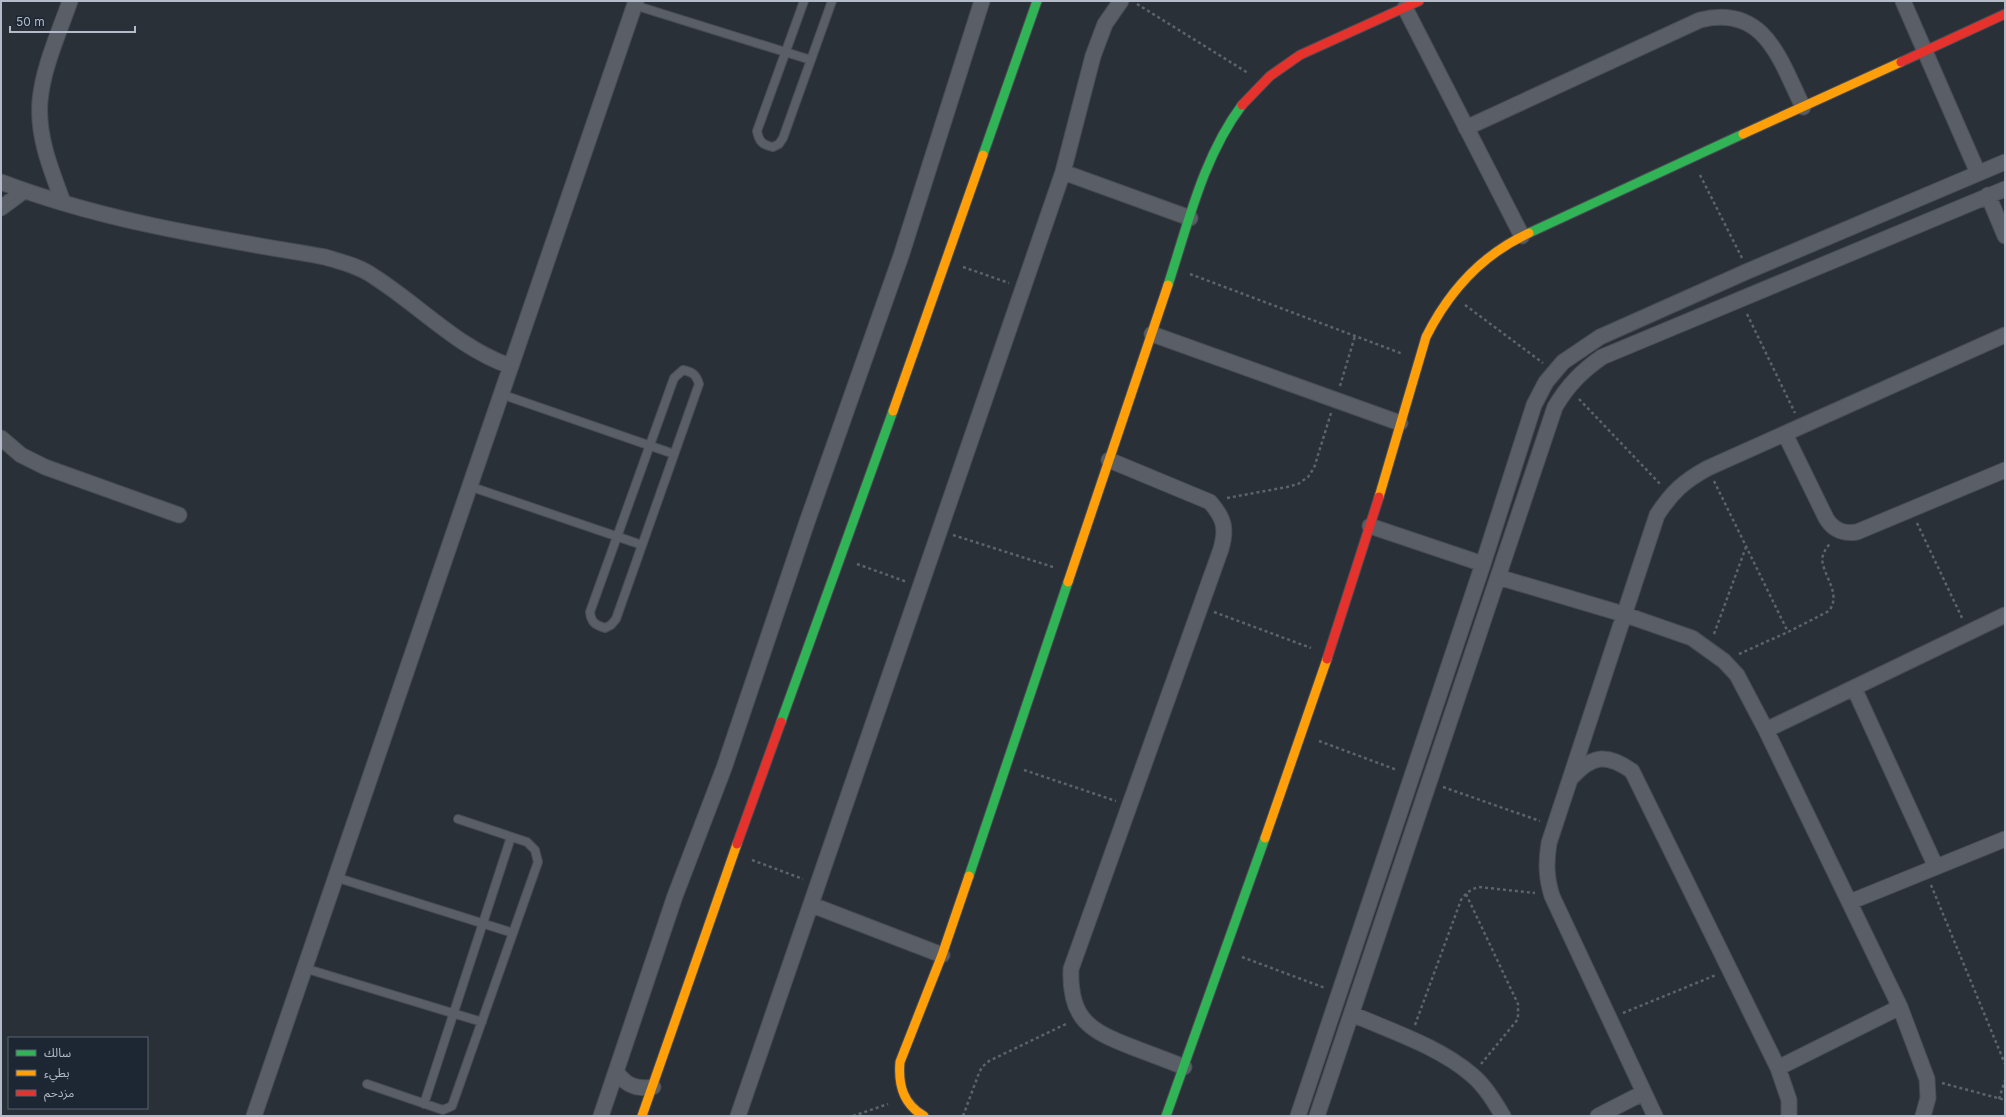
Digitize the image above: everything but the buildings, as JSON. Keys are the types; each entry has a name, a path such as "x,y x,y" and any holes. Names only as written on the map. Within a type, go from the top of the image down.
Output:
{"street":[{"path":"63,202 47,161 41,130 40,102 45,74 70,1"},
{"path":"601,1116 675,896 724,768 804,530 899,263 982,1"},
{"path":"642,1116 734,853 841,558 1037,1"},
{"path":"738,1116 819,885 1063,172 1093,56 1105,24 1121,1"},
{"path":"924,1116 912,1107 905,1098 900,1087 898,1074 900,1062 942,955 1209,162 1231,118 1245,99 1262,81 1281,66 1300,55 1419,1"},
{"path":"1903,1 1978,173"},
{"path":"254,1116 635,3"},
{"path":"1405,8 1522,236"},
{"path":"1166,1116 1302,734 1370,526 1418,360 1428,331 1450,294 1484,259 1504,245 2005,14"},
{"path":"1466,128 1700,20 1716,16 1732,17 1748,22 1761,31 1771,44 1804,107"},
{"path":"1303,1115 1341,993 1534,405 1554,371 1574,354 1600,338 1748,271 2005,162"},
{"path":"1063,172 1190,218"},
{"path":"1,182 24,191 142,225 325,256 345,263 372,275 469,347 490,359 510,366"},
{"path":"1318,1116 1555,407 1567,387 1583,370 1602,357 2005,189"},
{"path":"1,208 24,191"},
{"path":"1988,195 2005,236"},
{"path":"1152,334 1400,423"},
{"path":"1655,1116 1643,1094 1552,896 1547,878 1546,861 1555,826 1623,614 1657,515 1671,494 1688,479 1708,468 2005,334"},
{"path":"1785,434 1826,518 1830,524 1842,532 1857,532 2005,470"},
{"path":"1,438 21,455 45,467 179,515"},
{"path":"1109,460 1210,502 1218,511 1224,523 1225,536 1201,607 1071,969 1070,986 1074,1002 1081,1016 1092,1028 1105,1036 1184,1066"},
{"path":"1370,526 1483,564"},
{"path":"1498,577 1623,614 1692,638 1709,648 1737,675 1766,730 1900,1007 1927,1078 1928,1098 1923,1116"},
{"path":"1766,730 2005,615"},
{"path":"1457,640 1475,646"},
{"path":"1854,688 1930,869"},
{"path":"1571,777 1583,764 1600,759 1617,761 1632,771 1778,1068 1789,1100 1789,1116"},
{"path":"1850,902 2005,839"},
{"path":"812,905 942,955"},
{"path":"1778,1068 1900,1007"},
{"path":"1352,1014 1448,1057 1472,1075 1492,1097 1503,1116"},
{"path":"616,1071 627,1084 640,1088 653,1087"},
{"path":"1598,1116 1643,1094"}],"lane":[{"path":"804,1 757,131 758,139 764,145 772,147 779,144 784,138 832,1"},
{"path":"635,3 811,60"},
{"path":"683,370 691,371 697,376 699,384 616,619 611,625 605,628 596,626 591,620 590,612 649,446 674,378 683,370"},
{"path":"501,394 674,454"},
{"path":"469,486 642,545"},
{"path":"367,1084 443,1110 452,1106 538,862 535,850 532,846 511,837 458,819"},
{"path":"424,1104 511,837"},
{"path":"335,877 513,933"},
{"path":"304,968 482,1022"}],"path":[{"path":"1132,1 1262,81"},
{"path":"1692,158 1748,271"},
{"path":"946,261 1023,288"},
{"path":"1174,268 1418,360"},
{"path":"1450,294 1554,371"},
{"path":"1740,300 1802,426"},
{"path":"1210,502 1288,487 1298,484 1308,477 1314,468 1355,336"},
{"path":"1567,387 1671,494"},
{"path":"1708,468 1788,632"},
{"path":"1910,510 1969,633"},
{"path":"940,530 1071,573"},
{"path":"1724,661 1824,615 1833,606 1834,593 1822,563 1822,558 1826,548 1842,532"},
{"path":"1709,648 1746,546"},
{"path":"841,558 921,587"},
{"path":"1201,607 1328,655"},
{"path":"1302,734 1412,776"},
{"path":"1006,764 1129,805"},
{"path":"1429,782 1555,826"},
{"path":"734,853 819,885"},
{"path":"1930,869 2005,1064"},
{"path":"1409,1039 1461,900 1465,894 1480,886 1552,896"},
{"path":"1465,894 1518,1004 1519,1012 1518,1019 1472,1075"},
{"path":"1226,951 1341,993"},
{"path":"1609,1019 1730,970"},
{"path":"962,1116 982,1067 989,1061 1081,1016"},
{"path":"1927,1078 2005,1100"},
{"path":"1999,1099 2005,1080"},
{"path":"853,1116 905,1098"}],"traffic: fast":[{"path":"983,155 1037,1"},
{"path":"1168,285 1190,215 1207,169 1228,125 1242,105"},
{"path":"1529,233 1743,134"},
{"path":"781,722 893,411"},
{"path":"969,876 1068,582"},
{"path":"1166,1116 1265,838"}],"traffic: slow":[{"path":"1743,134 1901,62"},
{"path":"893,411 983,155"},
{"path":"1379,497 1426,337 1435,320 1456,290 1481,263 1496,252 1529,233"},
{"path":"1068,582 1168,285"},
{"path":"1265,838 1327,659"},
{"path":"642,1116 737,844"},
{"path":"924,1116 911,1106 903,1093 900,1078 900,1062 942,955 969,876"}],"traffic: jam":[{"path":"1242,105 1270,76 1300,55 1419,1"},
{"path":"1901,62 2005,14"},
{"path":"1327,659 1379,497"},
{"path":"737,844 781,722"}]}
